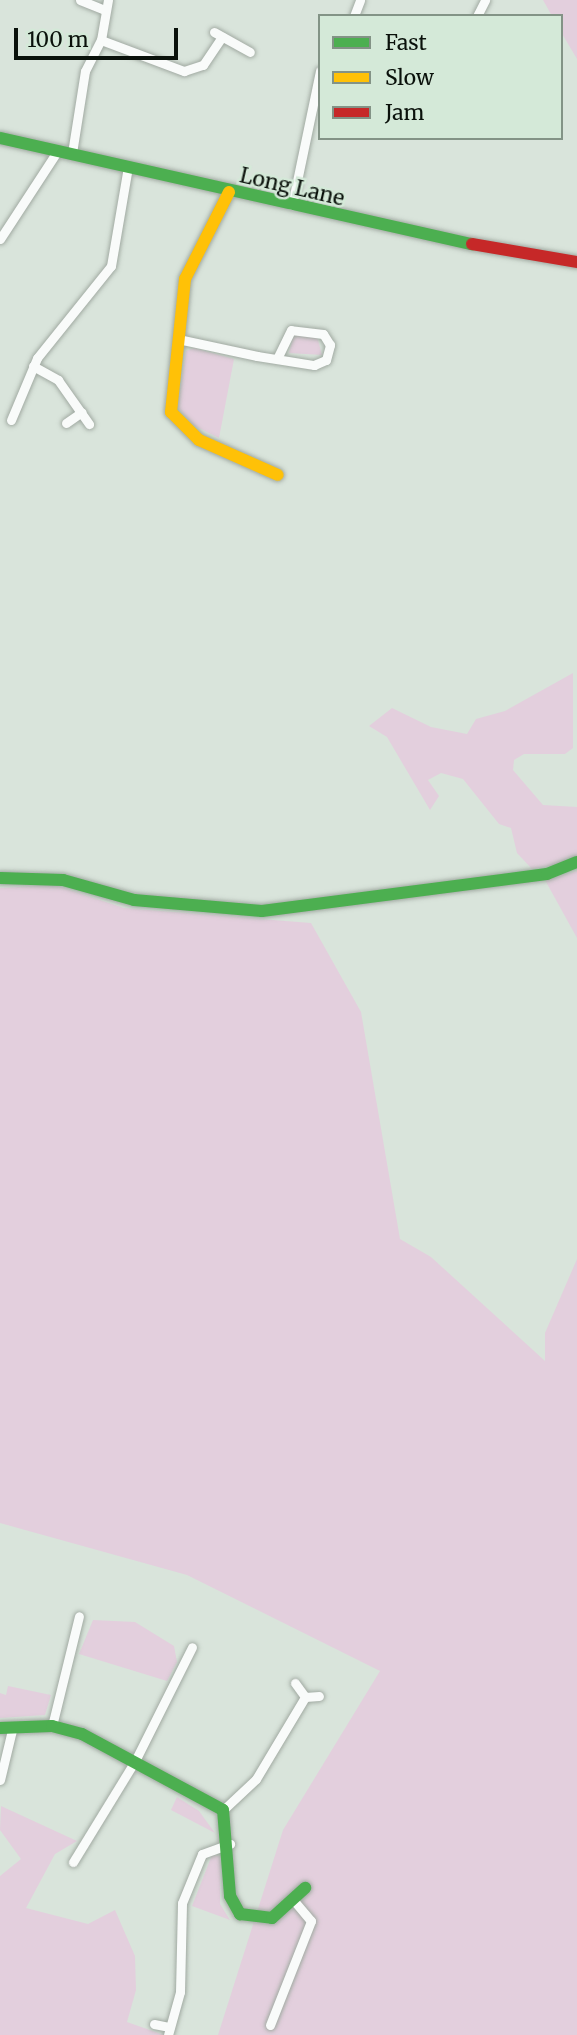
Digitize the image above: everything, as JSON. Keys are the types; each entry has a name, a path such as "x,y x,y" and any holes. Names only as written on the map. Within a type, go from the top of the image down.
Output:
{"street":[{"path":"72,153 85,71 101,40 107,5 80,0"},
{"path":"101,40 184,71 203,65 218,35 250,51"},
{"path":"292,205 318,81"},
{"name":"Long Lane","path":"0,138 422,237 577,262"},
{"path":"0,239 58,150"},
{"path":"11,420 33,366 58,327 107,276 128,167"},
{"path":"229,192 187,272 169,403 177,425 278,475"},
{"path":"178,339 277,359 320,364 330,345 320,333 291,330 277,359"},
{"path":"33,366 58,380 89,424"},
{"path":"66,423 82,412"},
{"path":"0,878 44,878 134,900 262,911 366,902 547,874 577,862"},
{"path":"52,1726 79,1616"},
{"path":"73,1862 136,1759 192,1647"},
{"path":"295,1683 305,1697"},
{"path":"305,1697 319,1696"},
{"path":"223,1810 256,1779 305,1697"},
{"path":"0,1780 6,1729 52,1726 136,1759 223,1810 230,1844 230,1896 240,1914 272,1918 294,1901 305,1888"},
{"path":"154,2024 169,2031 180,1992 182,1903 202,1854 230,1844"},
{"path":"270,2025 311,1922 294,1901"}],"shaded area":[{"path":"543,0 577,0 577,59 563,35 563,14 551,14"},
{"path":"294,333 317,336 322,355 289,353"},
{"path":"194,348 234,359 219,438 193,425 178,407 186,351"},
{"path":"573,673 573,748 565,754 524,754 514,760 513,770 543,805 577,807 577,856 559,864 532,869 517,853 511,828 499,824 463,779 441,773 428,780 439,796 430,810 387,737 369,726 392,708 431,727 467,734 476,719 505,711"},
{"path":"577,871 577,938 545,880"},
{"path":"55,885 124,908 311,923 361,1012 400,1239 431,1257 545,1361 545,1333 577,1259 577,2035 218,2035 283,1830 380,1671 187,1575 0,1523 0,888"},
{"path":"93,1620 135,1622 174,1646 177,1662 167,1681 79,1654"},
{"path":"8,1686 51,1695 45,1715 0,1718 0,1693 6,1695"},
{"path":"177,1797 199,1811 215,1833 171,1810"},
{"path":"1,1806 77,1841 55,1854 26,1908 88,1924 115,1910 135,1956 136,1990 127,2022 164,2035 0,2035 0,1876 21,1859 0,1830"},
{"path":"212,1855 220,1856 220,1904 230,1920 192,1906"}],"traffic: fast":[{"path":"0,138 472,244"},
{"path":"0,878 63,880 134,900 262,911 547,874 577,862"},
{"path":"0,1728 52,1726 82,1734 223,1810 230,1896 240,1914 272,1918 305,1888"}],"traffic: slow":[{"path":"229,192 185,279 171,412 199,440 278,475"}],"traffic: jam":[{"path":"472,244 577,262"}]}
